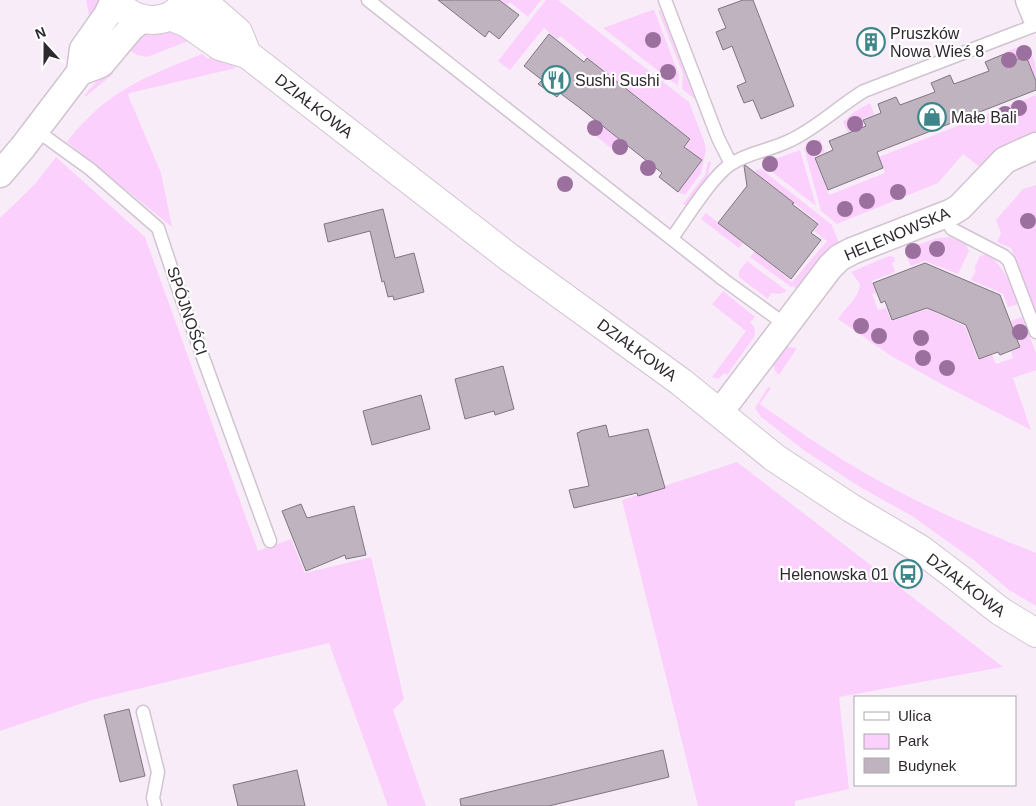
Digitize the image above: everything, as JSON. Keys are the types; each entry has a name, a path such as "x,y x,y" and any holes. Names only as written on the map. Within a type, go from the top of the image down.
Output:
{"street":[{"path":"0,174 80,72 83,49 107,15 114,0 132,16 143,20"},
{"name":"DZIAŁKOWA","path":"201,0 238,32 247,54"},
{"path":"1029,0 1036,17"},
{"name":"DZIAŁKOWA","path":"143,20 157,20 178,8 187,23 220,46 247,54 509,257 681,382 776,458 851,508 920,549 1000,611 1036,633"},
{"path":"80,72 101,64 132,27 143,20"},
{"name":"HELENOWSKA","path":"720,412 830,267 839,258 852,251 943,216 960,207 1004,160 1036,146"}],"lane":[{"path":"368,0 724,280 786,325"},
{"path":"665,0 703,100 730,164"},
{"path":"672,238 718,175 730,164 790,141 803,134 864,91 1036,25"},
{"name":"SPÓJNOŚCI","path":"36,130 90,169 158,228 182,300 270,541"},
{"path":"943,216 952,229 1004,256 1009,261 1036,332"},
{"path":"143,712 158,772 153,798 155,806"}],"green space":[{"path":"86,0 99,0 99,4 90,20"},
{"path":"500,0 541,0 528,17 510,2 507,5"},
{"path":"546,0 558,0 689,102 706,150 701,173 685,195 679,193 679,191 702,161 685,147 691,139 560,36 557,39 544,28 510,70 498,61"},
{"path":"654,10 679,75 678,86 603,28"},
{"path":"658,10 661,11 695,99 682,89 683,74"},
{"path":"168,30 196,38 147,57 137,55 124,46 146,32"},
{"path":"1016,48 1028,51 1034,58 1036,80 1026,55 1008,62 1005,52"},
{"path":"214,52 236,68 128,95 161,173 172,227 67,142 97,110 128,88 162,70 202,54 208,59"},
{"path":"110,65 113,74 85,97 84,96"},
{"path":"1036,95 1036,136 981,168 963,154 938,183 837,224 821,211 804,148 820,139 825,152 814,157 829,195 885,173 879,157"},
{"path":"870,103 874,114 862,119 868,135 852,141 843,122 854,112"},
{"path":"594,120 628,146 621,156 586,128"},
{"path":"800,150 816,206 762,164"},
{"path":"56,157 145,237 258,551 291,539 305,573 371,557 404,699 393,710 426,806 388,806 329,643 92,700 0,731 0,218 35,184"},
{"path":"708,162 711,162 707,178 687,205 683,204 705,175"},
{"path":"761,169 832,225 840,246 798,290 750,257 755,251 792,282 827,241 814,231 819,223 756,173 756,170"},
{"path":"1036,185 1036,313 1011,248 997,242 1001,233 996,220 1023,189"},
{"path":"706,213 743,243 739,248 701,219"},
{"path":"949,237 966,244 969,251 958,274 925,261 911,266 905,253 907,248 938,238"},
{"path":"987,254 1003,270 1018,304 1008,307 1003,294 971,280 980,256"},
{"path":"889,256 894,257 895,261 892,263 895,272 872,281 876,293 872,294 878,310 886,308 891,321 928,309 965,326 978,360 992,355 996,364 1013,358 1011,351 1021,347 1011,321 1022,317 1036,353 1036,370 1013,378 1031,430 891,356 838,319 859,290 860,284 851,272"},
{"path":"747,261 787,291 780,294 771,293 768,299 739,277 739,271"},
{"path":"723,291 755,317 750,322 754,327 755,333 727,375 724,373 718,379 712,377 746,331 712,304"},
{"path":"788,347 797,348 779,375 775,371 773,363 782,349"},
{"path":"768,387 771,388 760,404 836,455 920,502 1036,553 1036,606 1009,590 975,561 912,516 860,487 805,451 761,417 755,408"},
{"path":"737,462 1003,667 839,697 849,789 795,801 795,806 698,806 622,500"}],"building":[{"path":"438,0 499,0 519,15 499,39 489,31 485,37"},
{"path":"743,0 753,0 794,106 761,119 753,100 744,103 737,86 746,82 732,46 723,50 716,32 726,28 718,9"},
{"name":"Pruszków Nowa Wieś 8","path":"876,29 883,47 865,55 858,37"},
{"path":"549,34 584,62 587,58 690,139 684,147 702,160 678,192 659,177 662,173 580,108 560,93 557,97 538,84 542,80 524,66"},
{"path":"1004,54 1007,63 1026,56 1036,81 1036,90 877,152 883,168 828,190 815,158 833,150 829,141 866,126 863,120 881,113 878,104 896,97 900,105 935,92 931,83 950,75 954,84 989,71 985,62"},
{"path":"745,165 818,224 811,233 821,240 791,279 718,223 747,186"},
{"path":"383,209 395,258 414,253 424,292 394,300 393,296 388,297 384,281 382,282 370,231 328,242 324,224"},
{"path":"925,263 1000,295 1020,347 1000,355 998,352 979,359 966,325 927,308 892,320 885,301 881,303 873,283"},
{"path":"503,366 514,409 495,415 494,411 465,419 455,379"},
{"path":"421,395 430,429 372,445 363,411"},
{"path":"606,425 609,437 648,429 665,488 638,496 637,493 574,508 569,490 589,486 577,433"},
{"path":"301,504 307,518 354,506 366,555 346,559 345,555 306,571 282,511"},
{"path":"129,709 145,776 120,782 104,715"},
{"path":"663,750 669,777 549,806 461,806 460,799"},
{"path":"297,770 305,806 238,806 233,785"}],"place":[{"name":"Pruszków Nowa Wieś 8","path":"871,42"},
{"name":"Sushi Sushi","path":"556,80"},
{"name":"Małe Bali","path":"932,117"},
{"name":"Helenowska 01","path":"908,574"}]}
